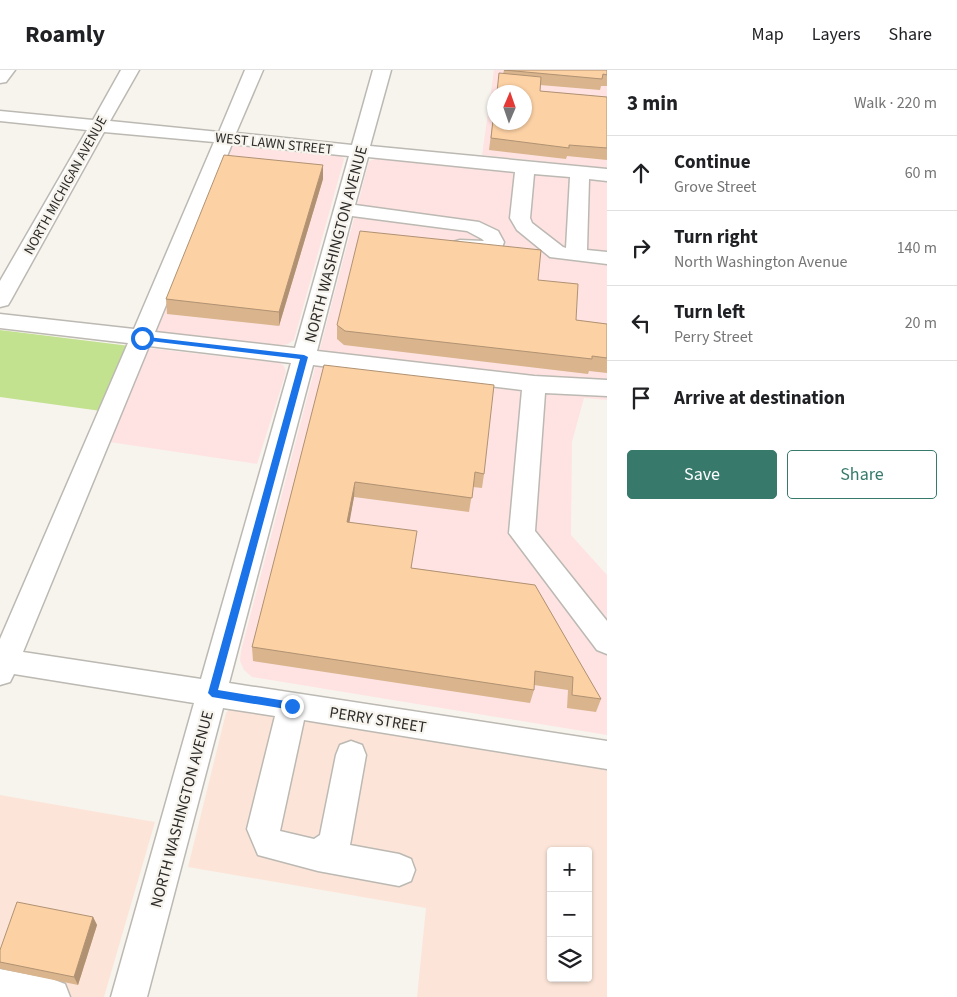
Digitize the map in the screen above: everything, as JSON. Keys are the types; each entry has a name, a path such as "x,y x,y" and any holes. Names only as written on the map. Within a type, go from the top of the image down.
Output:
{"street":[{"path":"0,78 6,70"},
{"name":"NORTH MICHIGAN AVENUE","path":"0,300 130,70"},
{"path":"2,665 254,70"},
{"name":"NORTH WASHINGTON AVENUE","path":"129,997 304,357 347,225 360,151 382,70"},
{"name":"WEST LAWN STREET","path":"0,116 607,175"},
{"path":"525,167 520,218 524,226 567,254 607,258"},
{"path":"567,254 580,172"},
{"path":"347,225 472,226 492,235 494,242 493,246 489,248 437,243"},
{"path":"0,321 534,384 607,388"},
{"path":"534,384 522,533 607,642"},
{"name":"PERRY STREET","path":"2,665 212,693 607,755"},
{"path":"292,706 263,829 269,844 399,870"},
{"path":"318,855 334,844 351,755"},
{"path":"0,987 52,997"}],"lane":[{"path":"489,248 517,252 567,254"}],"shaded area":[{"path":"494,70 607,70 607,168 482,155 487,120 487,130 532,130 532,85 492,85"},
{"path":"217,142 340,153 344,159 294,340 288,344 278,346 138,329"},
{"path":"378,158 607,180 607,400 584,398 572,442 571,535 607,575 607,735 252,677 244,670 240,661 241,651 369,161"},
{"path":"130,346 280,363 284,366 286,372 257,464 89,439"},
{"path":"232,706 607,765 607,997 417,997 426,908 188,867 226,713"},
{"path":"0,795 155,822 104,997 0,997"}],"green space":[{"path":"0,330 130,346 101,411 0,397"}],"building":[{"path":"504,70 607,70 607,75 603,74 602,79"},
{"path":"499,73 541,77 540,91 607,97 607,148 569,145 569,148 491,138 492,130 532,130 532,85 498,85"},
{"path":"224,155 323,165 279,312 166,299"},
{"path":"360,231 541,250 538,280 578,284 576,320 607,324 607,358 592,356 592,359 345,331 337,325"},
{"path":"324,365 494,385 484,474 475,472 472,498 355,482 347,522 417,531 411,568 535,585 601,699 572,695 573,677 535,671 534,690 252,647"},
{"path":"17,902 93,917 74,977 0,962 0,950"}],"route":[{"path":"142,338 304,357 212,693 292,706"}]}
